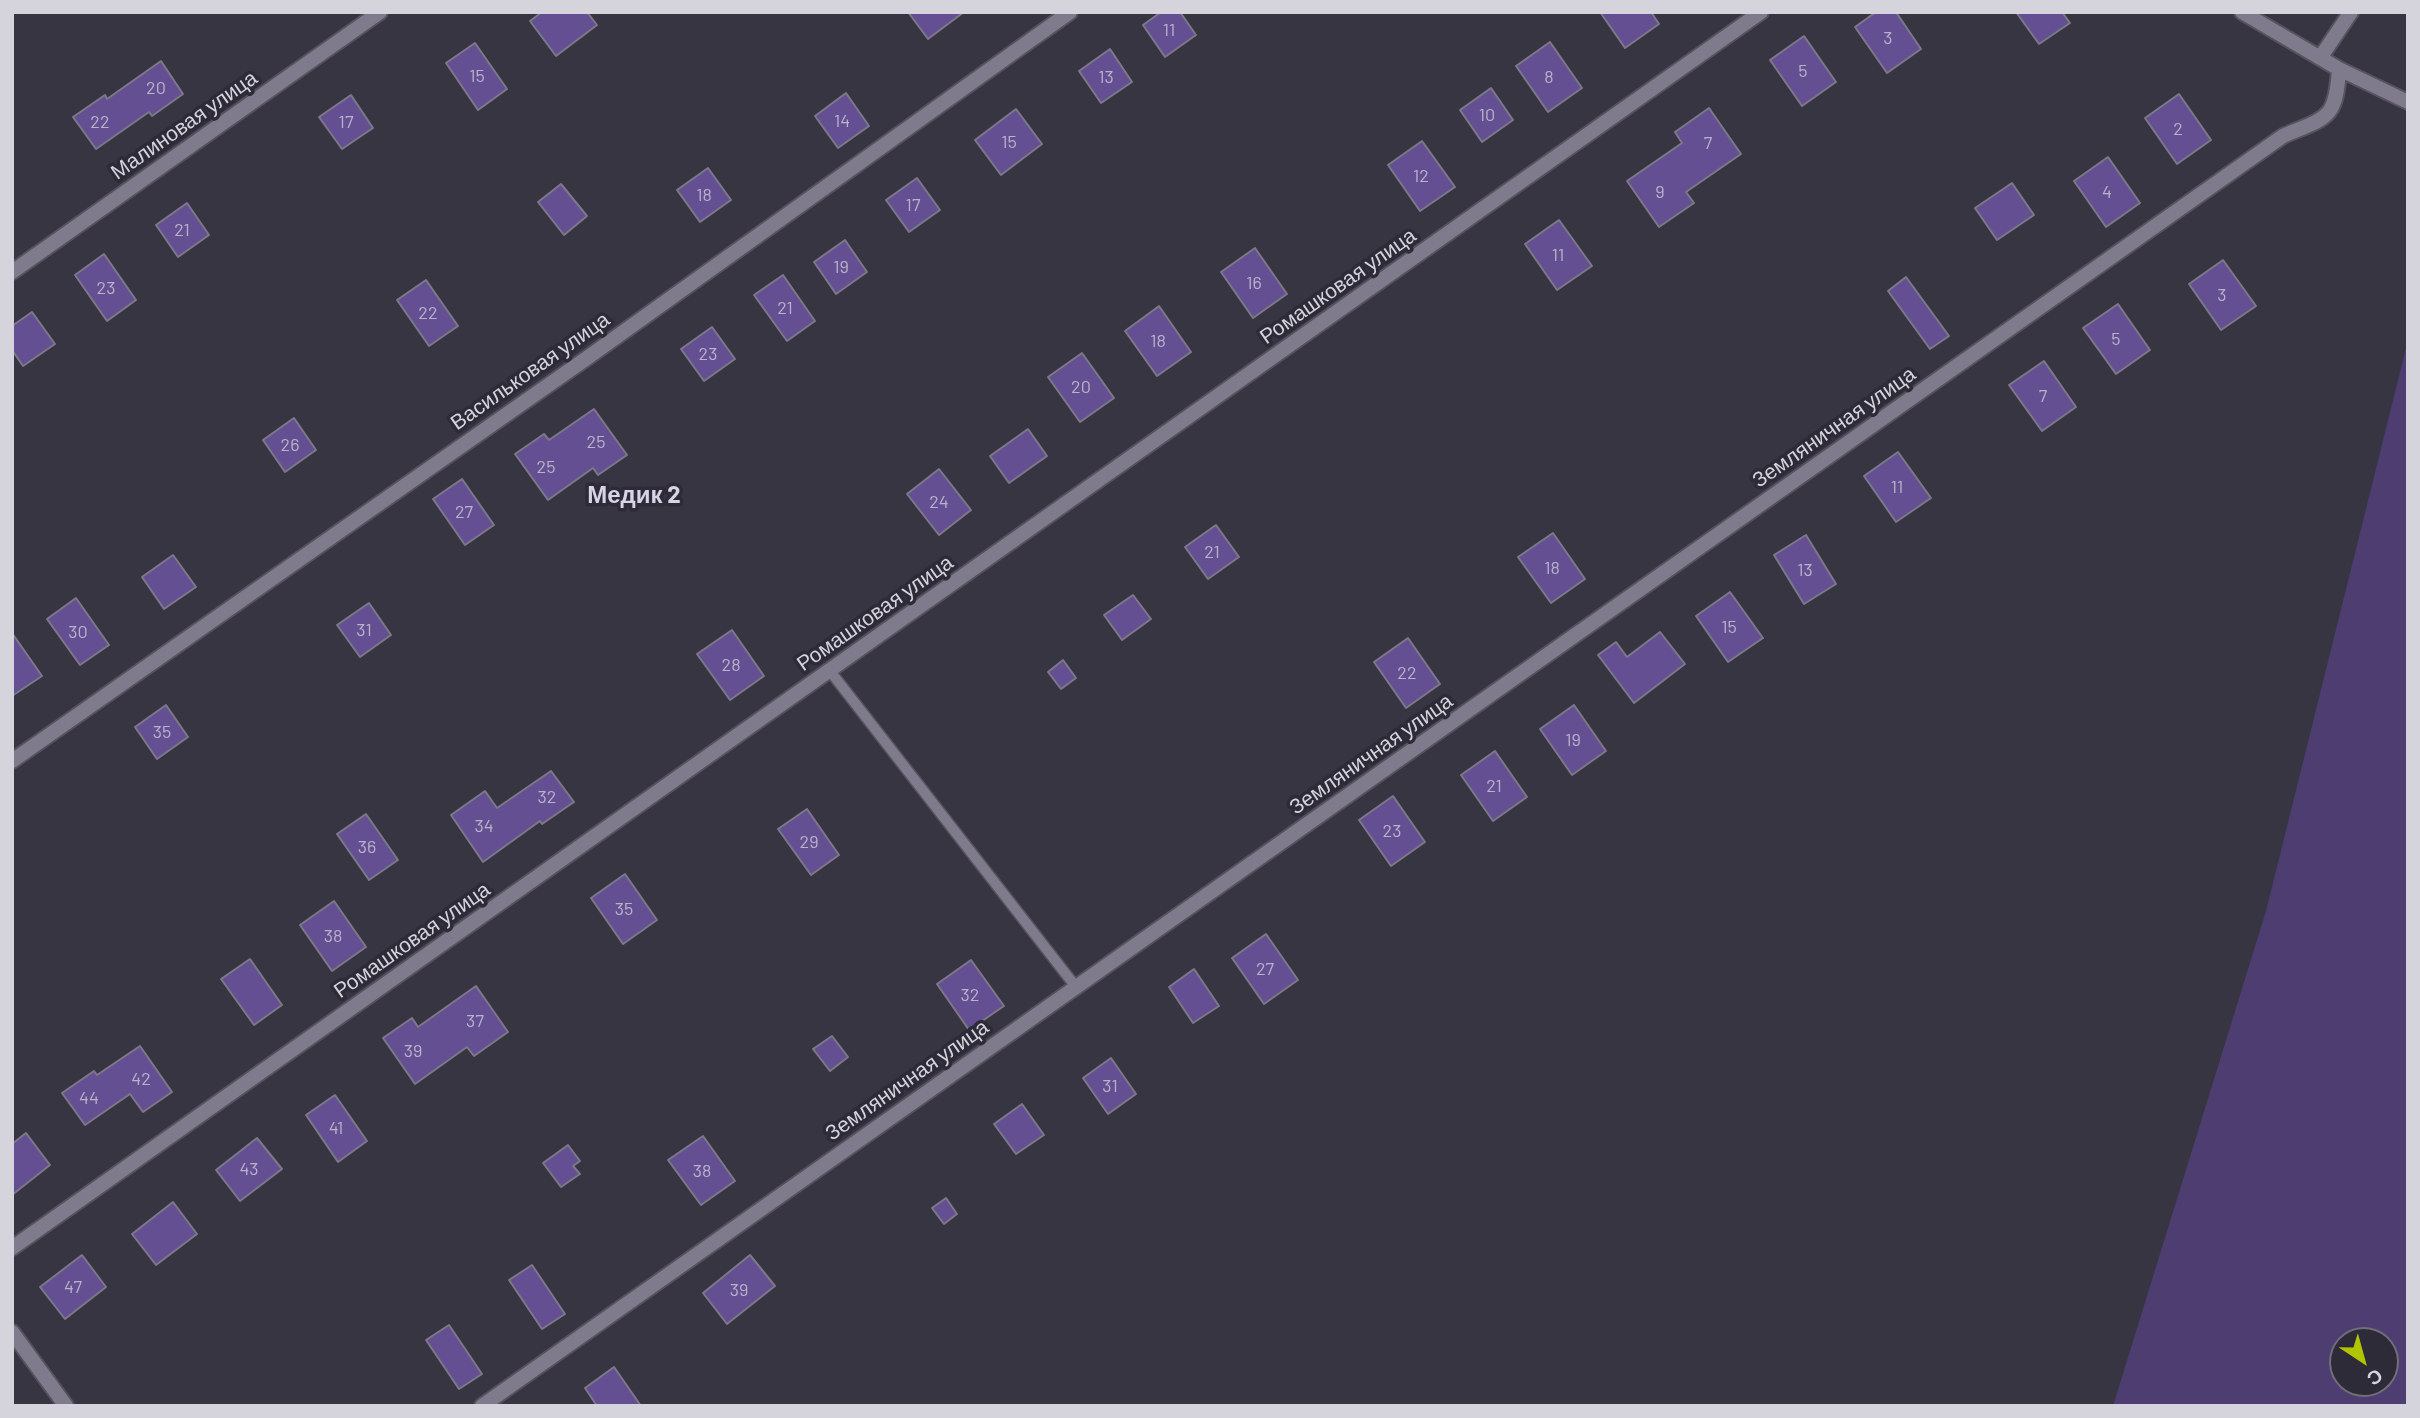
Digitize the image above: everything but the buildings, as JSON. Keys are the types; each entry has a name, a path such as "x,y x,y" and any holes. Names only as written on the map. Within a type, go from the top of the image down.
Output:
{"street":[{"name":"Малиновая улица","path":"12,272 380,12"},
{"name":"Васильковая улица","path":"12,761 587,358 1070,12"},
{"name":"Ромашковая улица","path":"12,1248 1761,12"},
{"path":"2242,12 2339,69 2408,102"},
{"path":"2320,58 2351,12"},
{"name":"Земляничная улица","path":"482,1406 2283,136 2325,118 2336,104 2339,69"},
{"path":"12,1332 66,1406"}],"lane":[{"path":"830,671 1076,988"}],"shaded area":[{"path":"2408,340 2408,1406 2113,1406 2266,911"}],"district":[{"name":"Медик 2","path":"634,495"}]}
